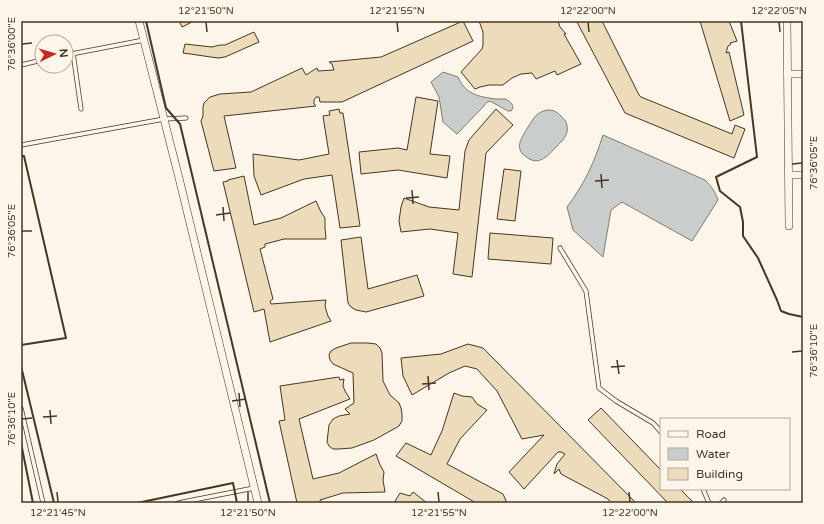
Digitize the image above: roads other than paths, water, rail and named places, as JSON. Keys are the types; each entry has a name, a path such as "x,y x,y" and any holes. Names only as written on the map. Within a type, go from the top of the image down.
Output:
{"street":[{"path":"139,21 258,503"},
{"path":"787,21 789,226"},
{"path":"788,74 803,74"},
{"path":"789,175 803,175"}],"lane":[{"path":"74,53 144,40"},
{"path":"74,61 80,109"},
{"path":"21,65 34,62"},
{"path":"21,145 164,119 186,118"},
{"path":"560,248 586,291 599,388 616,401 654,423 660,431"},
{"path":"21,408 43,503"},
{"path":"178,503 254,488"},
{"path":"703,490 709,503"}],"water":[{"path":"443,72 458,77 464,87 473,94 496,99 505,99 511,103 513,108 511,111 508,111 490,101 487,102 457,134 443,122 439,97 431,82"},
{"path":"548,110 557,112 564,119 567,125 567,132 563,140 547,156 540,160 532,160 523,155 520,147 521,140 536,116 541,112"},
{"path":"603,135 705,180 709,184 718,200 692,241 622,202 611,210 603,257 573,230 567,207 579,190 588,172"}]}
